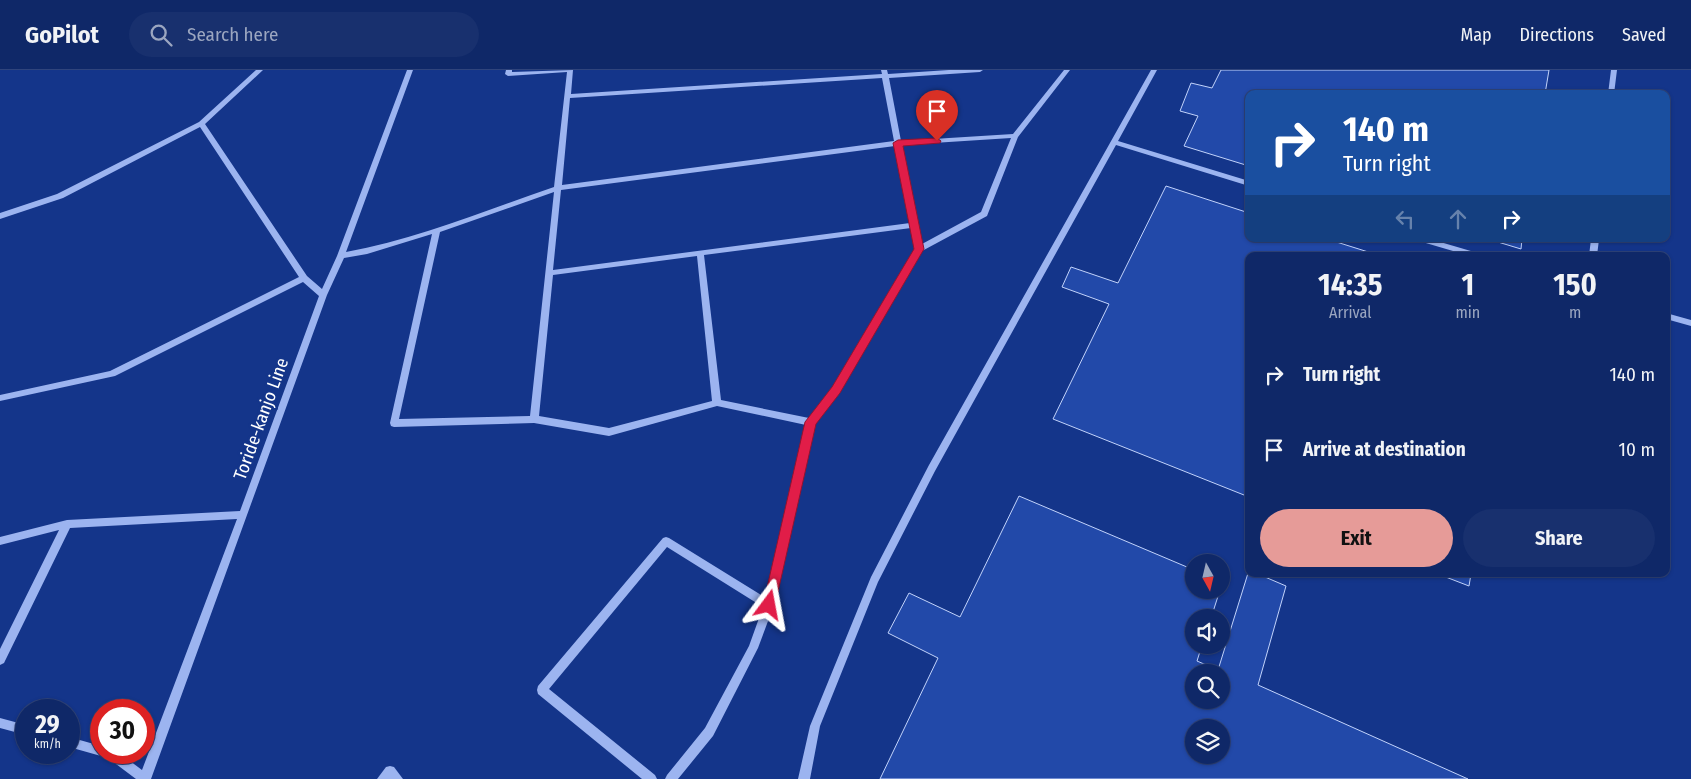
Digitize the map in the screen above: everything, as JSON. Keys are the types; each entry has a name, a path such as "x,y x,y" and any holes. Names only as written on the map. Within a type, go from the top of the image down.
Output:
{"street":[{"path":"0,216 60,196 201,124 260,70"},
{"name":"Toride-kanjo Line","path":"145,779 323,295 341,256 410,70"},
{"path":"509,70 508,74 569,70 568,96 534,419"},
{"path":"568,96 884,73 980,70"},
{"path":"671,779 710,732 753,648 769,605 811,422 836,390 919,249 984,214 1015,136 1067,70"},
{"path":"804,779 815,726 874,580 932,468 1116,142 1154,70"},
{"path":"1603,70 1614,71 1612,90"},
{"path":"884,73 919,249"},
{"path":"201,124 304,278 323,295"},
{"path":"341,256 367,251 437,230 558,188 898,143 1015,136"},
{"path":"1116,142 1245,183"},
{"path":"549,273 914,225"},
{"path":"437,230 394,423 534,419 609,432 717,403 811,422"},
{"path":"1432,242 1465,252"},
{"path":"700,253 717,403"},
{"path":"0,398 112,374 304,278"},
{"path":"1670,317 1691,323"},
{"path":"0,541 67,524 243,515"},
{"path":"0,660 67,524"},
{"path":"651,779 542,690 666,541 769,605"},
{"path":"0,723 15,727"},
{"path":"124,764 145,779"},
{"path":"383,779 390,771 397,779"}],"building":[{"path":"1221,70 1549,70 1546,90 1245,90 1245,165 1184,146 1198,116 1180,111 1191,83 1212,88"},
{"path":"1166,186 1245,212 1245,242 1337,242 1368,252 1245,252 1245,495 1053,419 1109,304 1062,287 1071,267 1118,283"},
{"path":"1498,242 1522,242 1521,249"},
{"path":"1019,496 1185,566 1185,599 1217,599 1214,609 1185,609 1185,654 1199,654 1197,661 1204,664 1185,664 1185,709 1230,709 1230,664 1220,664 1223,654 1230,654 1230,631 1247,577 1265,577 1286,586 1258,685 1468,779 880,779 938,658 888,633 909,593 960,617"},
{"path":"1446,577 1470,577 1469,586"}],"route":[{"path":"769,605 811,422 836,390 919,249 898,143 937,141"}]}
